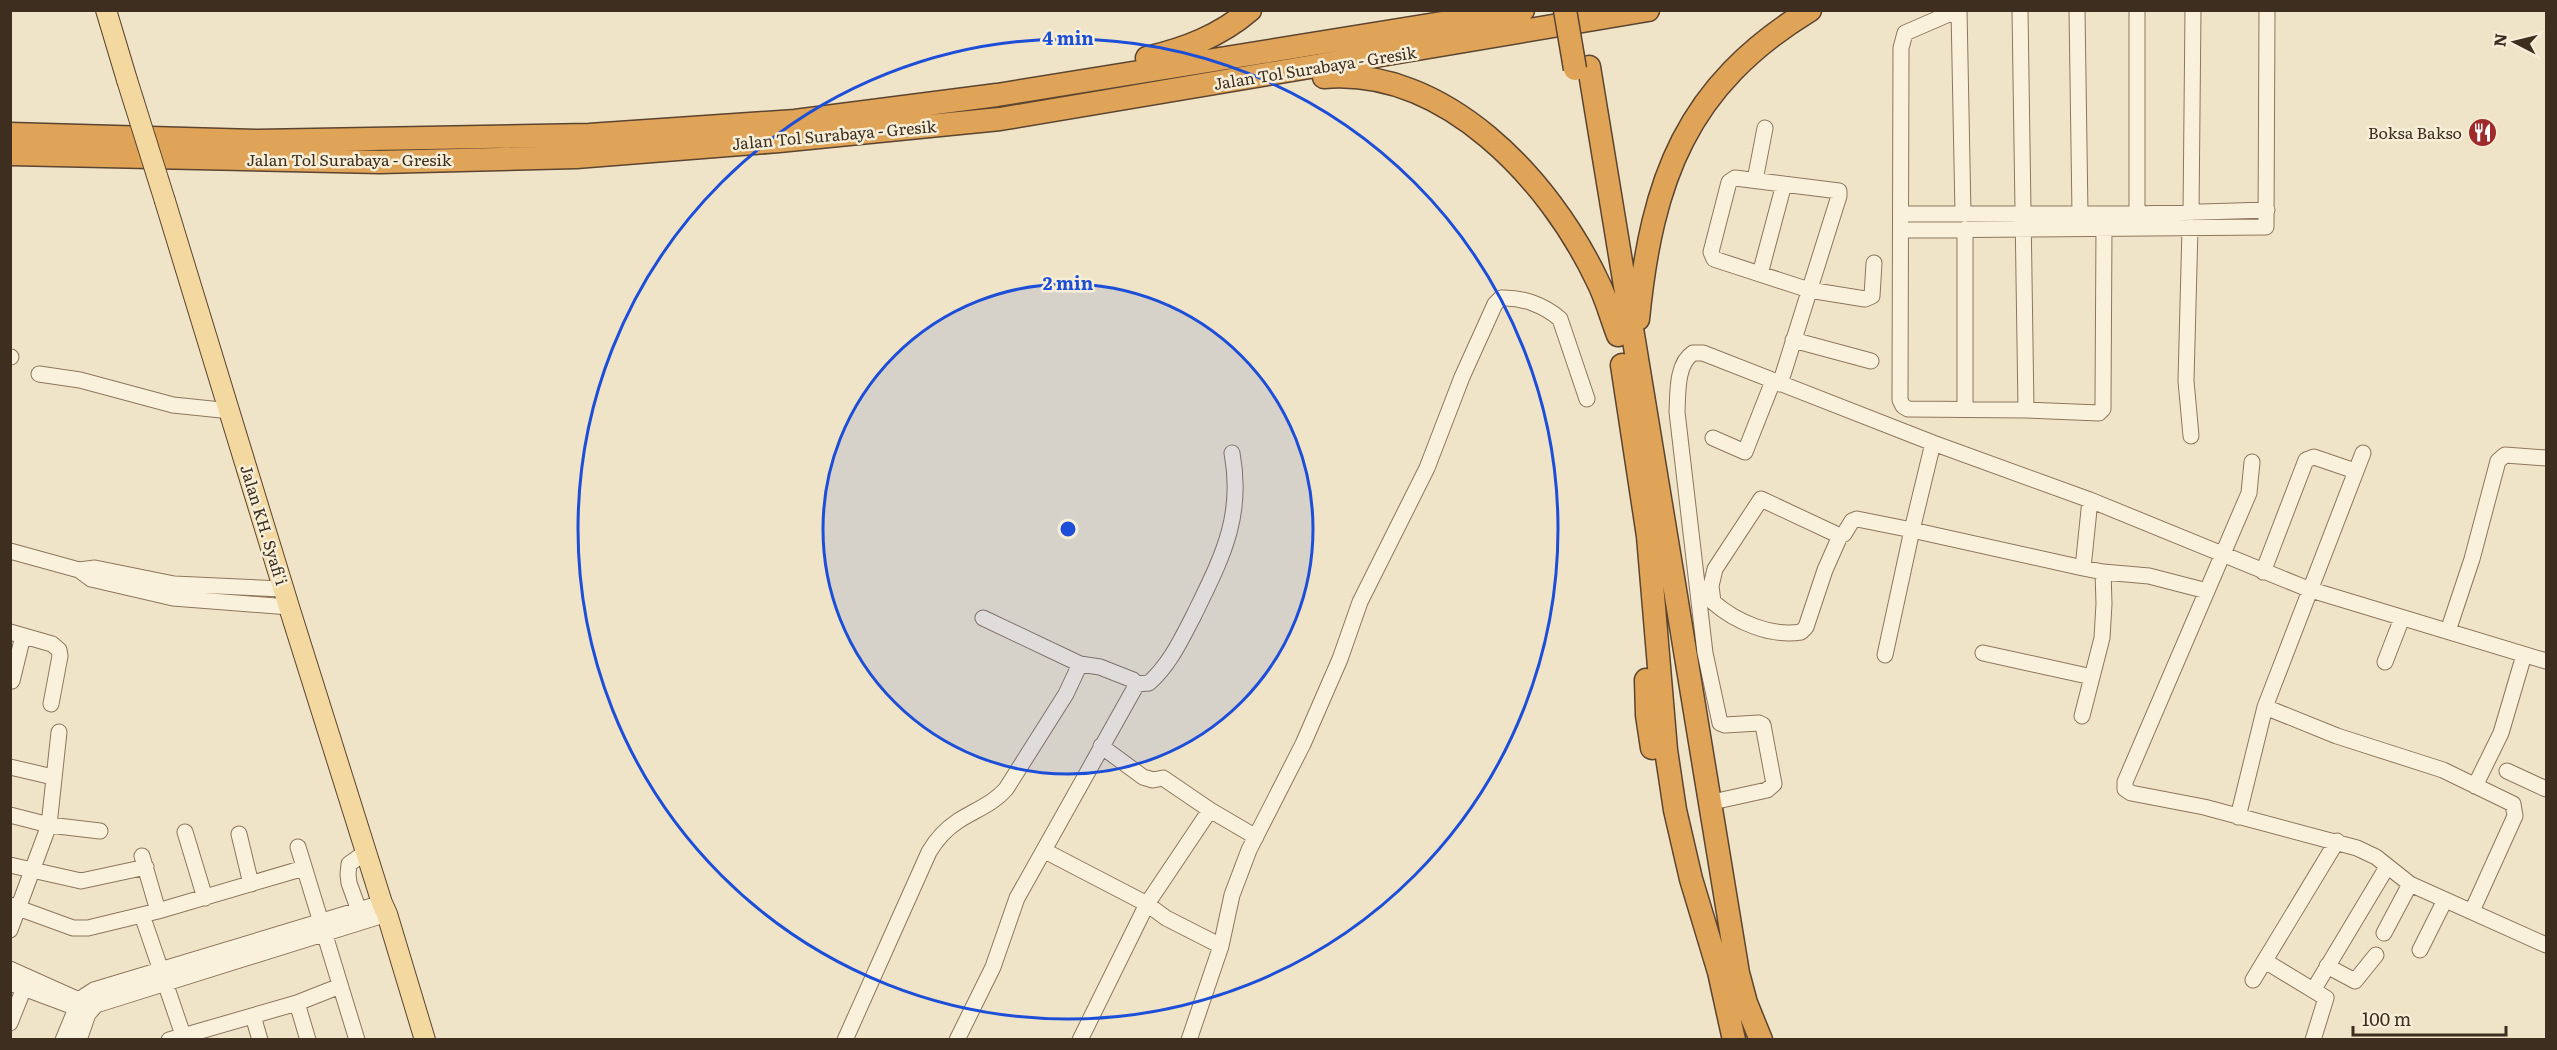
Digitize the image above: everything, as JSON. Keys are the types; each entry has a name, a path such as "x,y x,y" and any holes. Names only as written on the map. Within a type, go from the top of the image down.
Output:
{"highway":[{"path":"997,95 1040,82 1172,52 1215,34 1250,10"},
{"path":"1429,10 1481,18"},
{"name":"Jalan Tol Surabaya - Gresik","path":"10,134 258,141 589,135 795,120 997,95 1523,10"},
{"path":"1565,10 1582,68 1634,351 1738,973 1746,1003 1761,1040"},
{"path":"1581,10 1582,68 1648,536 1647,715 1661,809 1684,891 1725,1003 1734,1040"},
{"name":"Jalan Tol Surabaya - Gresik","path":"10,154 380,162 576,157 950,125 1150,95 1648,10"},
{"path":"1634,351 1642,271 1654,215 1680,144 1696,115 1724,79 1757,47 1810,10"},
{"path":"1150,95 1338,76 1375,80 1403,87 1441,103 1461,115 1516,164 1538,188 1568,229 1597,280 1618,335"}],"main road":[{"name":"Jalan KH. Syafi'i","path":"106,10 231,411 286,598 425,1040"}],"street":[{"path":"1963,214 1959,10 1905,33 1902,40 1900,400 1903,406 1908,410 1965,409 2099,413 2103,409 2104,228"},
{"path":"2020,10 2026,410"},
{"path":"2077,10 2080,214"},
{"path":"2137,10 2137,214"},
{"path":"2191,436 2186,381 2191,221 2193,10"},
{"path":"1901,230 1965,230 2080,214 2137,214 2266,227 2267,10"},
{"path":"1755,180 1765,128"},
{"path":"1713,438 1745,452 1777,382 1793,340 1809,290 1839,191 1735,178 1729,182 1712,257 1809,290 1869,298 1872,296 1874,262"},
{"path":"1760,274 1784,184"},
{"path":"1901,214 1963,214 2104,228 2191,221 2267,210"},
{"path":"1965,230 1965,409"},
{"path":"1189,1040 1221,946 1232,895 1256,837 1303,744 1340,659 1360,602 1427,468 1462,377 1496,304 1502,298 1515,297 1528,301 1560,319 1587,399"},
{"path":"1793,340 1871,361"},
{"path":"1708,803 1767,790 1774,784 1763,725 1759,723 1725,725 1720,723 1705,653 1677,412 1678,385 1683,367 1689,355 1697,352 1933,443 2090,500 2308,589 2547,661"},
{"path":"39,374 80,380 173,405 231,411"},
{"path":"1885,655 1933,443"},
{"path":"983,618 1080,664 1100,667 1133,680 1137,684 1149,683 1166,665 1218,566 1233,520 1236,489 1232,453"},
{"path":"2238,817 2265,707 2308,589 2363,453"},
{"path":"2448,632 2472,559 2498,461 2505,455 2547,458"},
{"path":"2263,572 2306,460 2314,457 2355,471"},
{"path":"2252,462 2249,492 2124,786 2131,793 2337,841 2376,857 2410,884 2547,945"},
{"path":"1840,536 1761,499 1715,569 1711,586 1713,602 1731,615 1758,627 1785,633 1801,632 1806,627 1825,570 1840,536 1844,534 1852,521 1857,519 2103,572 2149,576 2207,591"},
{"path":"2084,568 2090,500"},
{"path":"10,551 79,570 91,579 120,579 173,598 286,598"},
{"path":"2082,716 2102,638 2103,572"},
{"path":"2385,662 2402,618"},
{"path":"12,681 17,634 52,644 59,650 60,656 51,704"},
{"path":"1983,653 2092,677"},
{"path":"2475,786 2501,733 2524,655"},
{"path":"845,1040 928,852 952,826 996,800 1006,789 1066,694 1080,664"},
{"path":"957,1040 993,967 1017,898 1137,684"},
{"path":"2265,707 2337,736 2443,770 2513,804 2516,811 2515,816 2472,911"},
{"path":"10,930 15,907 49,825 59,732"},
{"path":"1101,746 1143,777 1154,780 1163,778 1210,810 1256,837"},
{"path":"10,767 53,777"},
{"path":"2507,771 2547,789"},
{"path":"1080,1040 1148,903 1210,810"},
{"path":"10,815 49,825 100,831"},
{"path":"185,832 205,898"},
{"path":"239,834 251,884"},
{"path":"2253,980 2337,841"},
{"path":"298,848 357,1040"},
{"path":"1045,851 1148,903 1166,918 1221,946"},
{"path":"361,916 349,883 348,868 366,852"},
{"path":"10,865 81,881 144,862 158,911"},
{"path":"2314,989 2387,867"},
{"path":"15,907 78,928 158,911 304,868"},
{"path":"2384,933 2410,884"},
{"path":"2420,950 2445,900"},
{"path":"63,1040 84,1007 164,977 385,908"},
{"path":"142,915 164,977 176,1037 213,1033 253,1016 297,1003 340,986"},
{"path":"2327,966 2355,981 2376,955"},
{"path":"2265,961 2326,998 2313,1040"},
{"path":"10,969 84,1007"},
{"path":"10,1023 17,986 84,1007"},
{"path":"297,1003 308,1040"},
{"path":"79,1040 84,1007"},
{"path":"253,1016 260,1040"}],"place":[{"name":"Boksa Bakso","path":"2483,133"}]}
